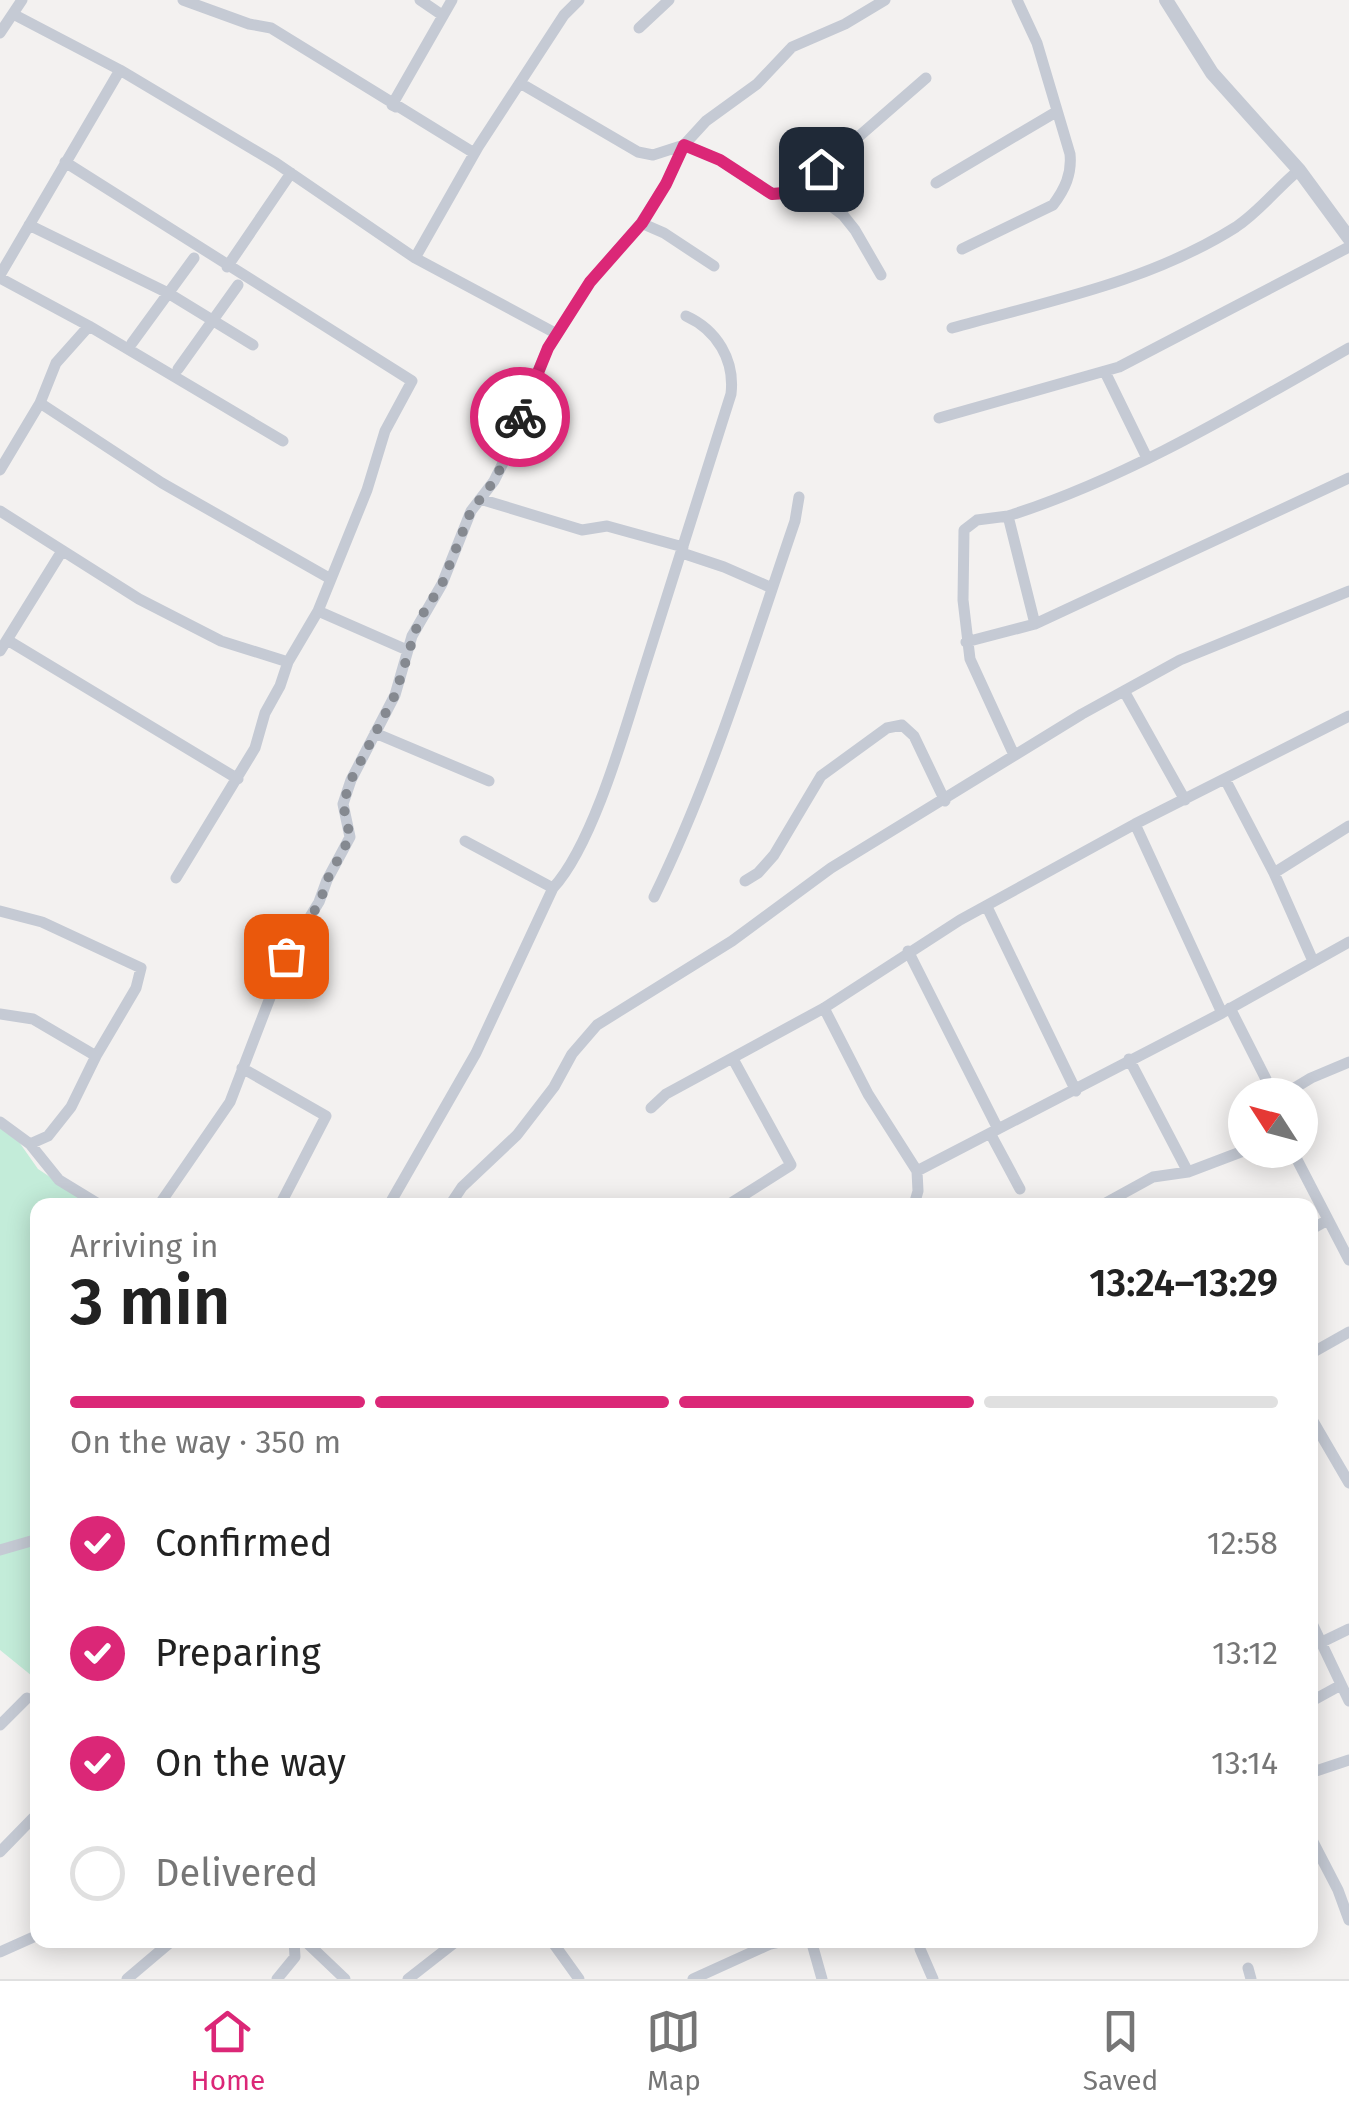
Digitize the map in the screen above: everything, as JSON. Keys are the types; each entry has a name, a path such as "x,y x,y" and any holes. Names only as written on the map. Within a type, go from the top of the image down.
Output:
{"street":[{"path":"0,33 22,0"},
{"path":"183,0 271,28 392,105 476,150"},
{"path":"420,0 442,15"},
{"path":"392,105 452,0"},
{"path":"415,258 476,150 564,15 579,0"},
{"path":"639,28 669,0"},
{"path":"163,1198 230,1102 286,956 320,902 350,837 343,804 351,780 395,695 419,620 442,584 471,511 507,455 529,392 558,334 590,282 642,223 684,145 706,121 756,84 792,46 845,24 885,0"},
{"path":"962,249 1053,205 1063,192 1071,169 1037,42 1017,0"},
{"path":"1166,0 1212,72 1300,170 1349,238"},
{"path":"13,14 120,70 292,173 415,258 558,334"},
{"path":"120,70 0,276 283,441"},
{"path":"795,192 926,78"},
{"path":"520,83 638,152 654,155 684,145 720,160 772,194 814,193 843,215 881,275"},
{"path":"936,183 1056,112"},
{"path":"65,162 412,380 385,431 367,490 318,611 288,662 265,713 255,748 176,878"},
{"path":"952,328 1098,290 1150,270 1235,227 1257,212 1300,170"},
{"path":"228,267 292,173"},
{"path":"642,223 714,266"},
{"path":"29,224 168,293 253,345"},
{"path":"939,418 1105,372 1349,246"},
{"path":"132,343 194,258"},
{"path":"178,368 238,286"},
{"path":"393,1198 476,1053 553,888 591,820 612,768 731,394 733,376 725,354 705,324 686,316"},
{"path":"0,470 40,403 56,363 90,326"},
{"path":"1014,756 978,680 966,642 964,530 977,520 1040,506 1147,458 1349,348"},
{"path":"1105,372 1147,458"},
{"path":"40,403 162,483 330,578"},
{"path":"966,642 1035,624 1349,478"},
{"path":"654,897 694,808 800,497"},
{"path":"480,500 582,530 607,526 682,550 772,588"},
{"path":"0,511 140,599 221,642 288,662"},
{"path":"1008,516 1035,624"},
{"path":"62,551 4,646 238,779"},
{"path":"455,1198 518,1135 554,1087 572,1054 597,1025 746,931 830,868 1124,691 1233,636 1349,591"},
{"path":"318,611 408,650"},
{"path":"1124,691 1185,800"},
{"path":"652,1108 666,1094 824,1008 908,951 986,907 1135,824 1349,716"},
{"path":"745,882 774,854 821,776 887,728 902,726 914,736 945,801"},
{"path":"375,733 488,781"},
{"path":"1226,780 1274,873 1312,961"},
{"path":"1135,824 1226,1011 1264,1078"},
{"path":"1274,873 1349,826"},
{"path":"465,840 553,888"},
{"path":"986,907 1076,1091"},
{"path":"0,911 42,922 141,968 136,988 71,1107 48,1136 30,1144"},
{"path":"918,1172 1349,942"},
{"path":"908,951 1020,1189"},
{"path":"824,1008 868,1094 918,1172 916,1198"},
{"path":"0,1014 33,1020 96,1056"},
{"path":"733,1058 790,1165 739,1198"},
{"path":"1129,1059 1188,1172"},
{"path":"1311,1078 1349,1062"},
{"path":"242,1068 326,1116 284,1198"},
{"path":"0,1122 30,1144 59,1180 89,1198"},
{"path":"1115,1198 1153,1177 1188,1172 1228,1157"},
{"path":"1300,1168 1315,1198"},
{"path":"1318,1205 1349,1260"},
{"path":"1318,1226 1326,1222"},
{"path":"1318,1349 1349,1332"},
{"path":"1318,1429 1349,1483"},
{"path":"1335,1458 1349,1450"},
{"path":"0,1550 30,1541"},
{"path":"1322,1642 1349,1629"},
{"path":"1318,1634 1349,1701"},
{"path":"1318,1698 1342,1685"},
{"path":"0,1724 27,1698"},
{"path":"1318,1770 1349,1760"},
{"path":"0,1852 30,1821"},
{"path":"1318,1851 1349,1920"},
{"path":"0,1952 30,1939"},
{"path":"126,1979 163,1948"},
{"path":"277,1979 295,1957 294,1948"},
{"path":"318,1948 345,1979"},
{"path":"408,1979 448,1948"},
{"path":"557,1948 579,1979"},
{"path":"692,1979 761,1948"},
{"path":"813,1948 822,1979"},
{"path":"920,1948 933,1979"}],"green space":[{"path":"0,1128 19,1142 38,1169 82,1198 30,1198 30,1674 0,1650"}],"way so far":[{"path":"286,956 320,902 350,837 343,804 351,780 395,695 419,620 442,584 471,511 494,481 507,455 520,417"}],"route":[{"path":"520,417 546,361 548,348 590,282 642,223 684,145 720,160 772,194 795,192 821,169"}]}
